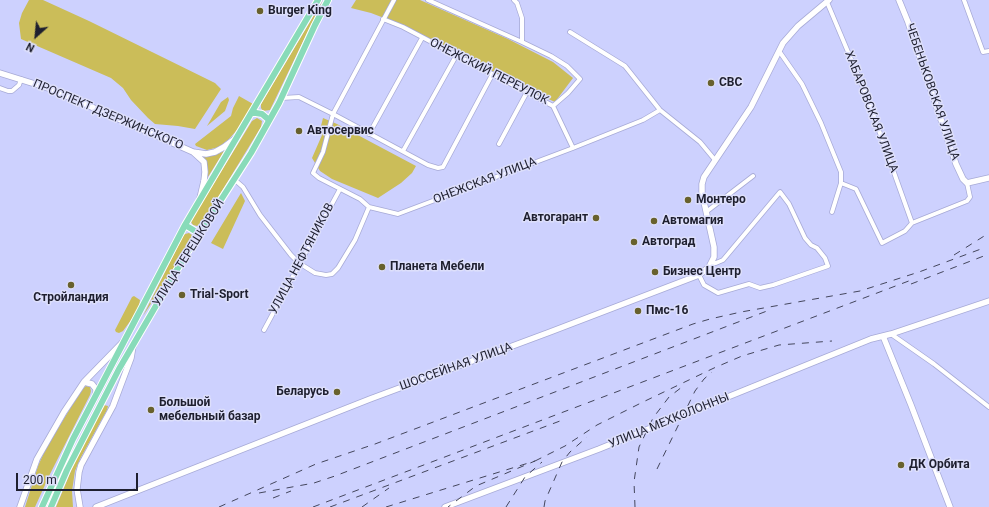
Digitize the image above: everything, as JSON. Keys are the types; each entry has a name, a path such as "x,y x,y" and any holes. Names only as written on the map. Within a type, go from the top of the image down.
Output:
{"main road":[{"name":"УЛИЦА ТЕРЕШКОВОЙ","path":"43,505 96,393 185,225 318,0"},
{"name":"УЛИЦА ТЕРЕШКОВОЙ","path":"51,507 67,470 140,332 178,268 235,180 282,98 315,24 328,0"},
{"path":"252,113 262,114 269,120"},
{"path":"185,225 200,234"},
{"path":"132,327 140,332"}],"street":[{"path":"333,114 394,0"},
{"path":"428,0 522,42 551,56 567,66 580,79 568,93 553,106"},
{"path":"514,0 517,3 522,18 522,42"},
{"name":"ЧЕБЕНЬКОВСКАЯ УЛИЦА","path":"899,0 927,73 956,164 963,179 967,183"},
{"path":"964,0 984,52 989,51"},
{"path":"699,275 704,285 718,293 749,284 760,288 773,285 828,266 825,258 817,248 811,245 805,238 789,204 780,192 723,260 712,263 714,252 702,184 706,174 751,107 783,43 791,32 813,12 828,1"},
{"name":"ХАБАРОВСКАЯ УЛИЦА","path":"828,1 867,97 912,224"},
{"name":"ОНЕЖСКИЙ ПЕРЕУЛОК","path":"383,19 403,27 553,106 573,148"},
{"path":"570,32 625,66 660,110 700,142 715,160"},
{"path":"369,134 422,38"},
{"path":"779,51 802,84 822,123 841,172 841,183 832,212"},
{"path":"403,152 456,56"},
{"name":"ПРОСПЕКТ ДЗЕРЖИНСКОГО","path":"0,73 70,97 193,152"},
{"path":"282,98 298,97 436,168 443,167 492,75"},
{"path":"0,88 12,91 21,79"},
{"path":"499,144 527,92"},
{"name":"ОНЕЖСКАЯ УЛИЦА","path":"333,114 323,152 313,173 319,178 360,199 369,207 398,214 573,148 643,120 660,110"},
{"path":"193,152 206,154 214,152 224,147 238,136"},
{"path":"193,152 204,162 204,181 200,200"},
{"path":"706,212 753,176"},
{"path":"841,183 856,189 882,243 905,232 912,224 967,201 970,197 967,183 989,178"},
{"path":"235,180 243,187 260,215 291,255 299,263 315,273 326,275 332,274 338,268 355,240 369,207"},
{"name":"УЛИЦА НЕФТЯНИКОВ","path":"264,330 340,189"},
{"name":"ШОССЕЙНАЯ УЛИЦА","path":"96,507 370,398 550,332 699,275 712,263"},
{"name":"УЛИЦА МЕХКОЛОННЫ","path":"445,507 599,449 871,339 892,334 989,301"},
{"path":"892,334 934,364 989,407"},
{"path":"883,336 950,507"},
{"path":"20,507 37,459 68,406 84,382 125,340"},
{"path":"80,507 76,489 81,464 113,406 131,358 134,344"},
{"path":"84,382 92,384 96,389 96,393"},
{"path":"104,399 110,400 113,406"}],"shaded area":[{"path":"29,0 43,0 89,21 215,83 221,89 195,129 155,124 131,100 123,88 111,78 21,39 19,23 22,13"},
{"path":"323,0 270,110 263,111 261,104"},
{"path":"356,0 420,0 508,39 553,62 573,78 555,102 526,89 397,23 371,13 351,8"},
{"path":"239,96 253,104 237,130 219,147 207,150 196,146 195,144 231,116"},
{"path":"228,97 229,100 225,111 207,126 221,102"},
{"path":"257,118 262,121 261,127 201,225 193,225 191,222 194,216 252,121"},
{"path":"323,118 416,166 412,173 401,183 378,198 332,179 320,171 312,158 322,135 321,126"},
{"path":"224,151 208,177 206,162 203,156 216,155"},
{"path":"241,193 245,201 223,249 211,243"},
{"path":"189,233 192,235 192,240 143,316 183,236"},
{"path":"134,296 140,300 139,307 123,331 119,333 116,332 115,330 132,297"},
{"path":"86,386 90,387 90,395 35,507 25,507 38,466 46,448 82,389"},
{"path":"104,405 108,406 107,410 75,471 72,491 73,507 56,507 78,454"}],"railway":[{"path":"954,255 989,233"},
{"path":"219,507 316,464 375,444 693,324 741,312 860,291 919,272 981,249"},
{"path":"911,284 989,254"},
{"path":"313,507 914,279"},
{"path":"259,493 314,483 335,476 767,311"},
{"path":"535,461 565,446 597,425 742,356 779,345 832,341"},
{"path":"657,469 695,391 704,379 712,372"},
{"path":"635,507 634,482 639,447 653,418 669,397 682,387"},
{"path":"330,507 560,421"},
{"path":"544,507 545,501 562,462 570,452 587,437"},
{"path":"386,507 535,461 476,486 448,507"},
{"path":"506,507 525,477 542,462"},
{"path":"362,507 389,488"},
{"path":"273,498 291,491"}],"place":[{"name":"Burger King","path":"260,11"},
{"name":"СВС","path":"711,83"},
{"name":"Автосервис","path":"299,131"},
{"name":"Монтеро","path":"688,200"},
{"name":"Автогарант","path":"596,218"},
{"name":"Автомагия","path":"654,221"},
{"name":"Автоград","path":"634,242"},
{"name":"Планета Мебели","path":"382,267"},
{"name":"Бизнес Центр","path":"655,272"},
{"name":"Стройландия","path":"71,285"},
{"name":"Trial-Sport","path":"182,295"},
{"name":"Пмс-16","path":"638,311"},
{"name":"Беларусь","path":"337,392"},
{"name":"Большой мебельный базар","path":"151,410"},
{"name":"ДК Орбита","path":"901,465"}]}
